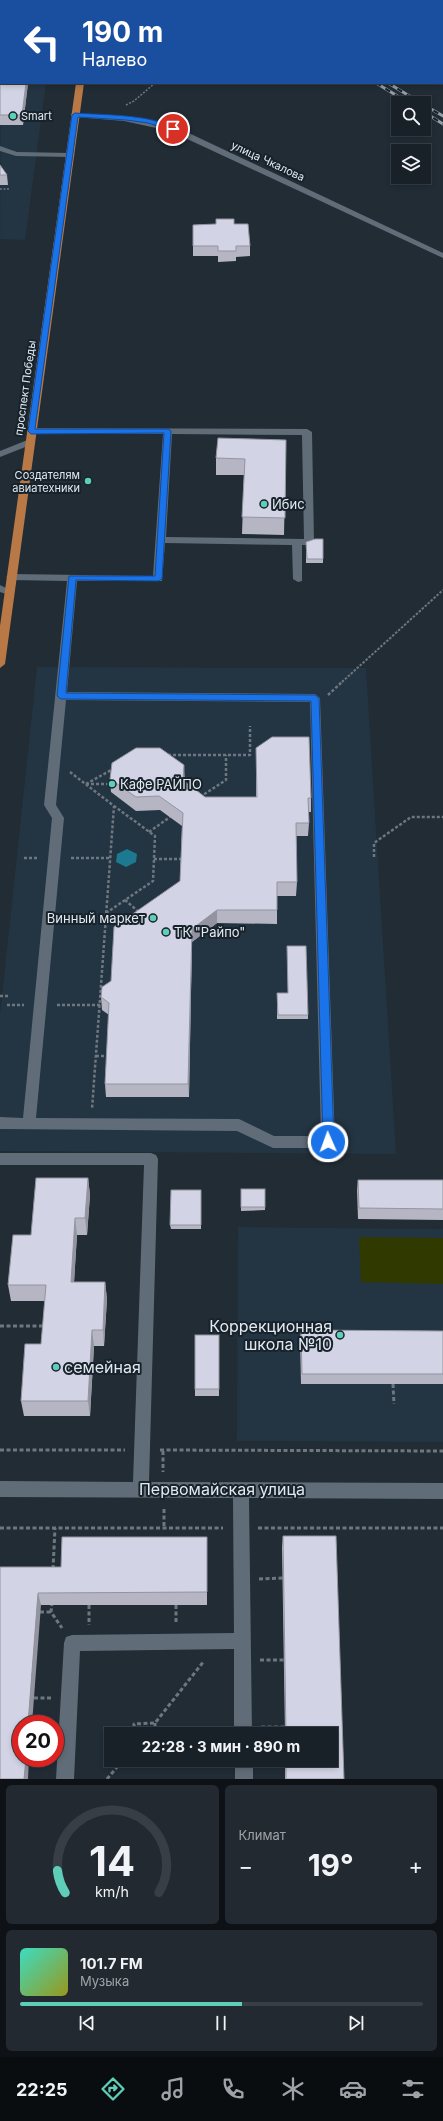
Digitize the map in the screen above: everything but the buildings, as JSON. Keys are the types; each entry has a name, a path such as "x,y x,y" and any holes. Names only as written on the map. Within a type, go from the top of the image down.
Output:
{"main road":[{"name":"проспект Победы","path":"0,664 4,590 11,577 80,84"}],"street":[{"name":"улица Чкалова","path":"75,115 126,118 149,122 173,129 443,256"},
{"path":"0,148 16,154 70,155"},
{"path":"31,431 307,432 308,542 161,540"},
{"path":"11,577 158,579 168,431"},
{"path":"0,454 30,442"},
{"path":"297,542 298,579"},
{"path":"29,1124 58,818 50,805 72,578"},
{"path":"0,1123 239,1126 274,1142 328,1142 315,698 61,696"},
{"path":"0,1159 150,1159 141,1489"},
{"name":"Первомайская улица","path":"0,1488 443,1491"},
{"path":"241,1490 243,1727"},
{"path":"65,1779 72,1644 242,1641"},
{"path":"244,1767 244,1779"}],"path":[{"path":"123,106 134,101 154,84"},
{"path":"0,189 10,189"},
{"path":"315,698 325,697 443,590"},
{"path":"166,755 250,755 250,726"},
{"path":"193,802 226,780 226,755"},
{"path":"55,761 155,836 153,881 106,913"},
{"path":"86,784 117,766"},
{"path":"86,784 112,784"},
{"path":"91,1124 114,806"},
{"path":"149,832 170,817"},
{"path":"374,857 374,844 411,817 443,817"},
{"path":"154,859 182,859"},
{"path":"125,900 142,914"},
{"path":"0,996 8,996"},
{"path":"96,1056 108,1056"},
{"path":"0,1326 46,1326"},
{"path":"393,1384 394,1404"},
{"path":"0,1450 443,1451"},
{"path":"53,1572 55,1528"},
{"path":"52,1600 51,1612 72,1644"},
{"path":"40,1612 51,1612"},
{"path":"155,1727 155,1723 219,1641"},
{"path":"134,1727 134,1724 155,1723"},
{"path":"108,1779 118,1767"}],"shaded area":[{"path":"1,84 46,84 25,240 0,239"},
{"path":"37,667 366,668 396,1154 0,1151 0,1015"},
{"name":"Коррекционная школа №10","path":"238,1227 443,1229 443,1442 237,1441"}],"green space":[{"path":"359,1237 443,1238 443,1284 361,1282"}],"water":[{"path":"127,849 137,854 136,862 126,867 116,862 117,854"}],"railway":[{"path":"378,84 397,96"},
{"path":"390,84 409,96"},
{"path":"431,109 443,116"},
{"path":"431,116 443,124"}],"place":[{"name":"Smart","path":"13,116"},
{"name":"Создателям авиатехники","path":"88,481"},
{"name":"Ибис","path":"264,504"},
{"name":"Кафе РАЙПО","path":"112,784"},
{"name":"Винный маркет","path":"153,918"},
{"name":"ТК \"Райпо\"","path":"166,932"},
{"name":"Коррекционная школа №10","path":"340,1335"},
{"name":"семейная","path":"56,1367"}],"route":[{"path":"173,129 149,122 112,116 75,115 31,431 168,431 158,579 72,578 61,696 315,698 328,1142"}]}
